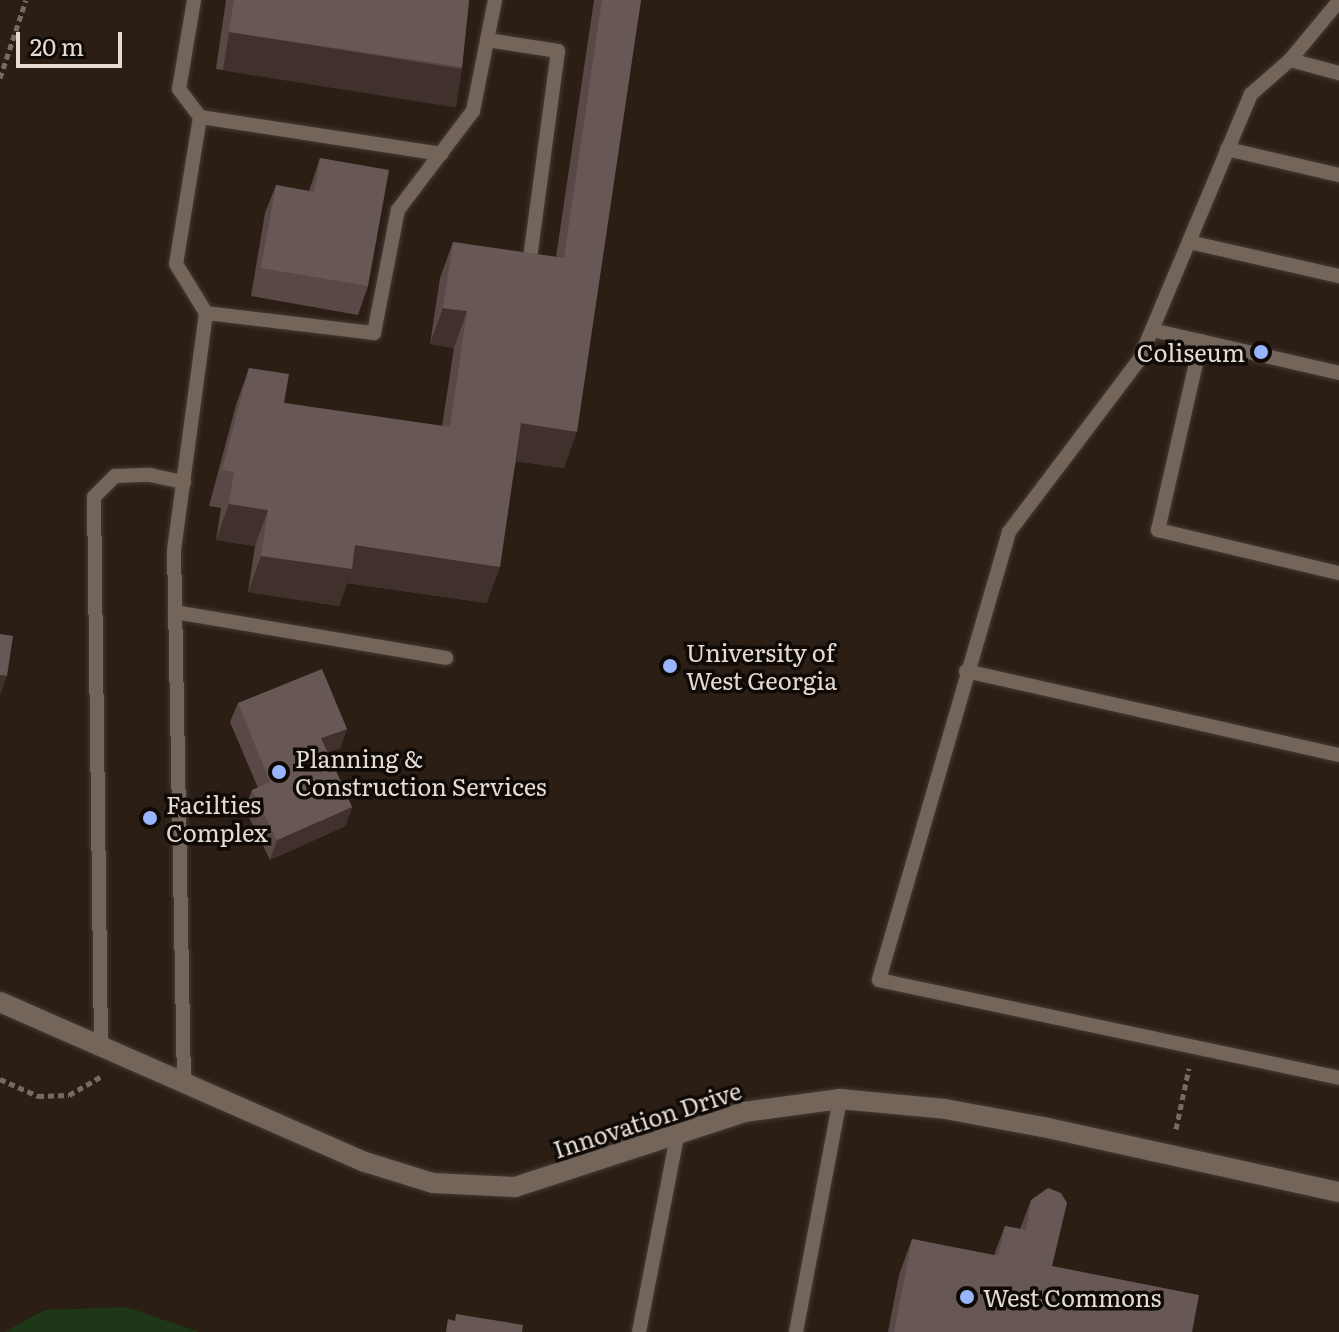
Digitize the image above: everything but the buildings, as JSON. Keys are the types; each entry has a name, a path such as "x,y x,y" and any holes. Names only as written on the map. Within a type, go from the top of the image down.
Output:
{"street":[{"name":"Innovation Drive","path":"0,1002 365,1162 433,1183 481,1190 558,1176 678,1132 744,1112 840,1099 987,1117 1339,1192"}],"lane":[{"path":"194,0 179,89 200,117 441,154"},
{"path":"206,313 374,333 398,210 473,111 495,0"},
{"path":"1339,1 1290,60 1251,94 1139,360 1009,532 966,671 879,980 1339,1078"},
{"path":"487,40 558,51 531,252"},
{"path":"1290,60 1339,73"},
{"path":"184,1083 174,550 206,313 176,264 200,117"},
{"path":"1227,149 1339,175"},
{"path":"1189,242 1339,276"},
{"path":"1152,330 1339,373"},
{"path":"1201,341 1158,530 1339,573"},
{"path":"101,1046 94,497 115,476 150,475 184,482"},
{"path":"175,612 446,658"},
{"path":"966,671 1339,755"},
{"path":"796,1332 840,1099"},
{"path":"639,1332 678,1132"}],"path":[{"path":"0,78 26,0"},
{"path":"0,1079 38,1096 69,1095 105,1074"},
{"path":"1176,1130 1183,1098"}],"green space":[{"path":"126,1307 199,1332 4,1332 45,1310"}],"place":[{"name":"Coliseum","path":"1261,352"},
{"name":"University of West Georgia","path":"670,666"},
{"name":"Planning & Construction Services","path":"279,772"},
{"name":"Facilties Complex","path":"150,818"},
{"name":"West Commons","path":"967,1297"}]}
